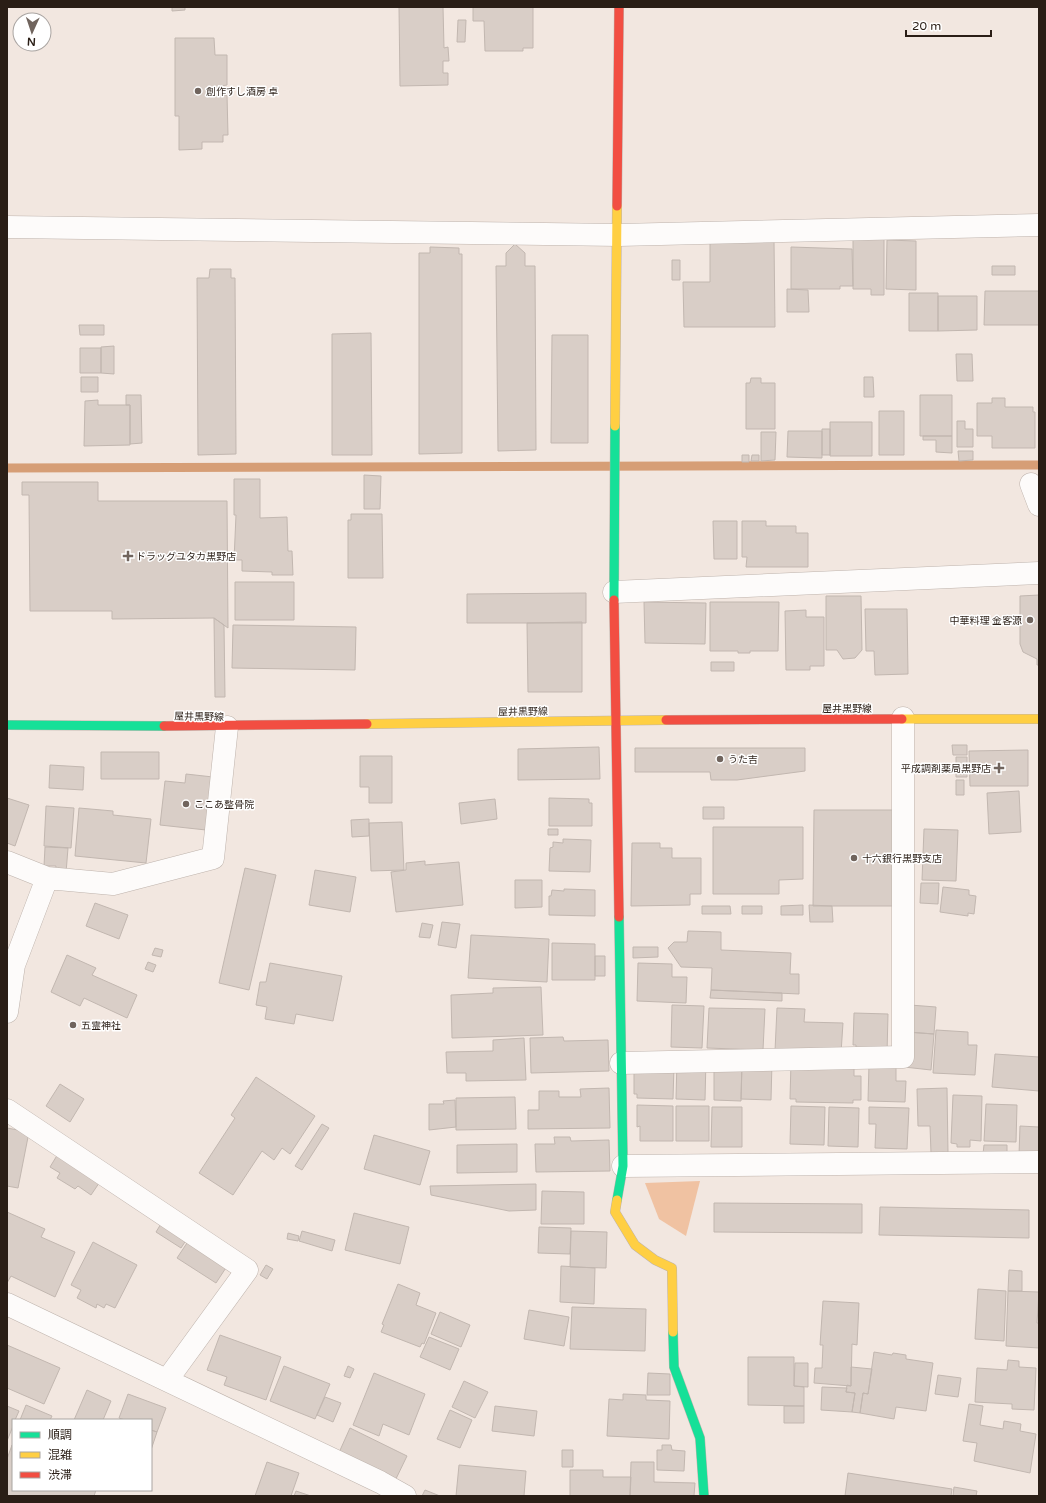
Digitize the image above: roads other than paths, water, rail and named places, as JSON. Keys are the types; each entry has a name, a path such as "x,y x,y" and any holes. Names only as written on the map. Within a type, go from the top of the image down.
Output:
{"street":[{"path":"619,7 619,235 614,592 623,1166 615,1212 635,1245 655,1260 672,1268 674,1367 700,1438 704,1496"},
{"path":"7,227 619,235 1039,225"},
{"path":"1031,484 1039,505"},
{"path":"614,592 1039,573"},
{"path":"621,1063 903,1057 903,718"},
{"name":"屋井黒野線","path":"7,725 227,727 617,720 903,718 1039,719"},
{"path":"7,862 47,878 113,884 213,858 227,727"},
{"path":"7,1012 14,965 47,878"},
{"path":"7,1110 247,1270 167,1380"},
{"path":"623,1166 1039,1162"},
{"path":"7,1304 380,1482 405,1496"}],"waterway":[{"path":"7,468 1039,465"}],"place":[{"name":"創作すし酒房 卓","path":"198,91"},
{"name":"ドラッグユタカ黒野店","path":"128,556"},
{"name":"中華料理 金客源","path":"1030,620"},
{"name":"うた吉","path":"720,759"},
{"name":"平成調剤薬局黒野店","path":"999,768"},
{"name":"ここあ整骨院","path":"186,804"},
{"name":"十六銀行黒野支店","path":"854,858"},
{"name":"五霊神社","path":"73,1025"}]}
